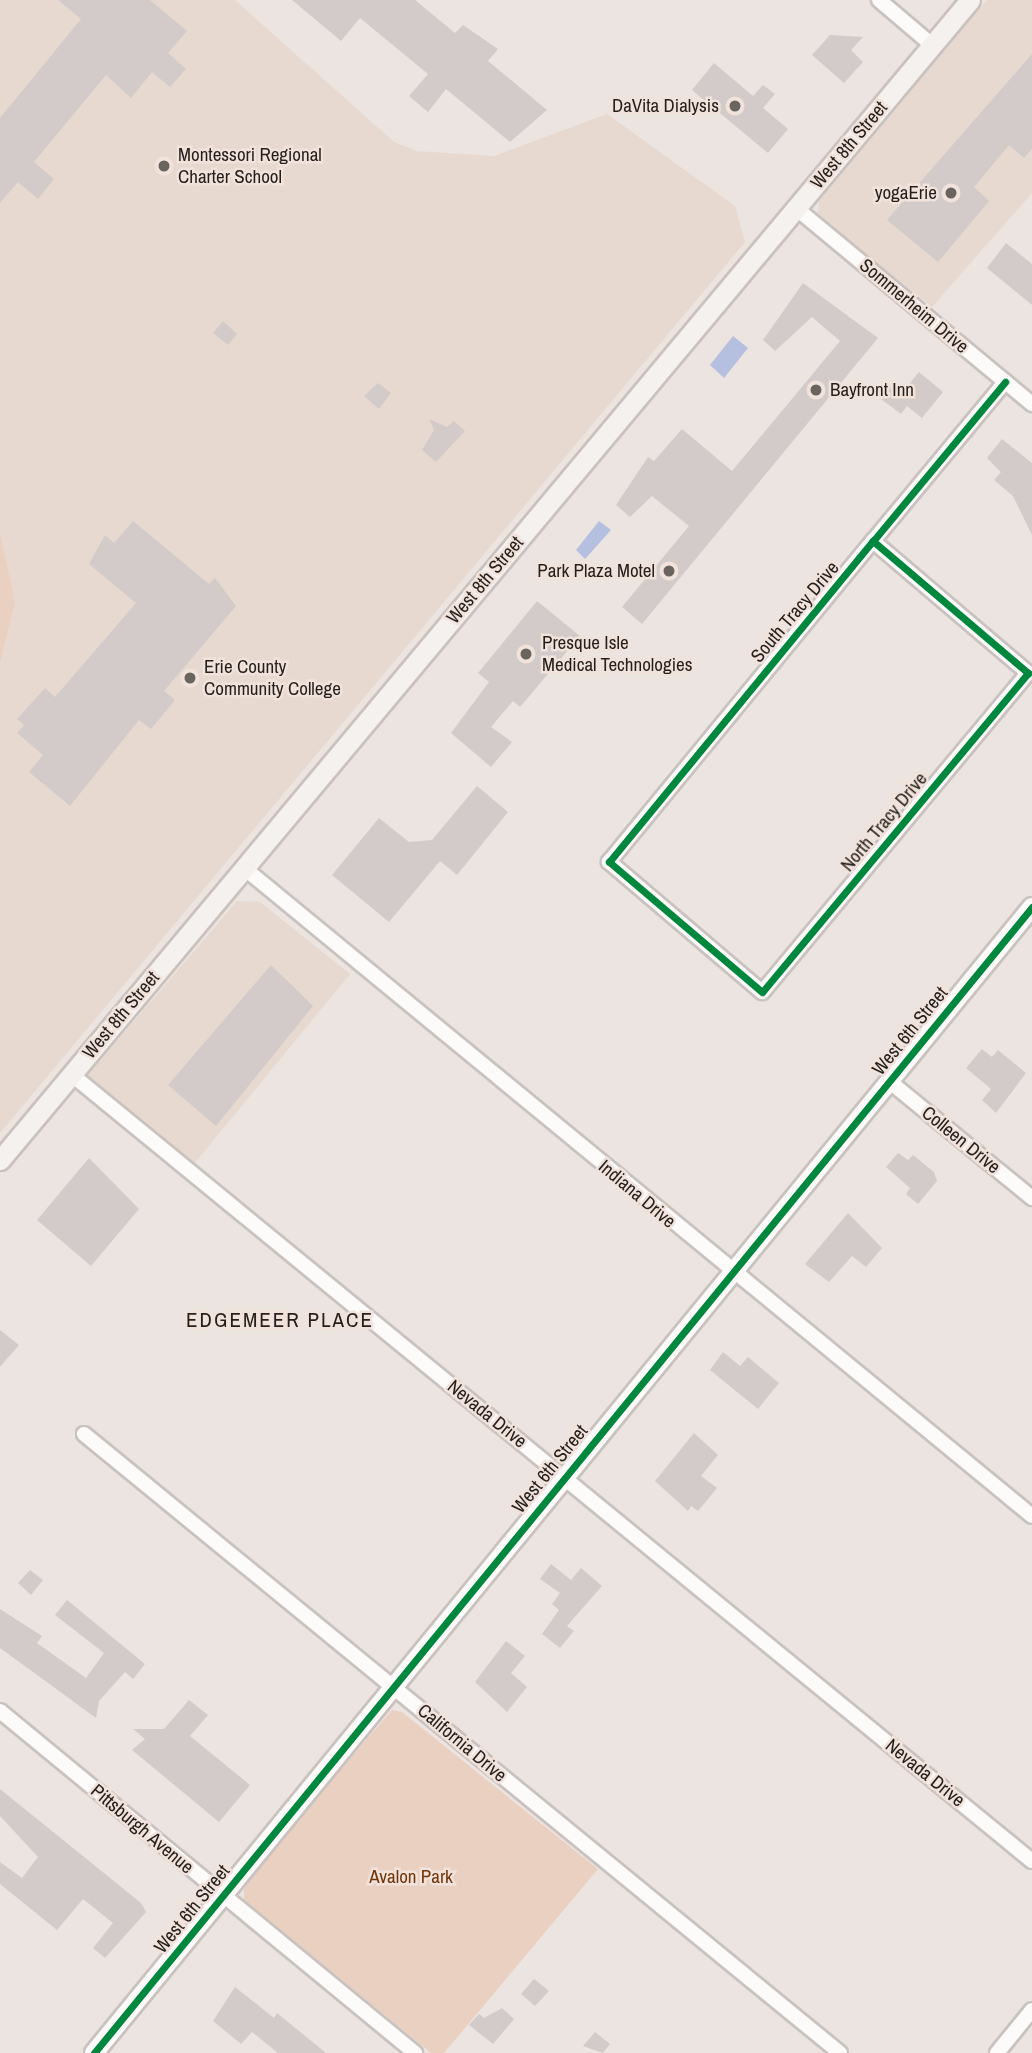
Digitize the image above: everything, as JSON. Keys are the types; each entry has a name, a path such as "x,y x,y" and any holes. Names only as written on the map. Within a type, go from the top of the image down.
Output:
{"main road":[{"name":"West 8th Street","path":"0,1160 970,0"}],"street":[{"path":"879,0 932,45"},
{"name":"Sommerheim Drive","path":"796,208 1032,404"},
{"name":"South Tracy Drive","path":"609,862 1005,382"},
{"name":"North Tracy Drive","path":"609,862 762,992 1028,673 873,541"},
{"name":"Indiana Drive","path":"244,868 731,1272 1032,1516"},
{"name":"West 6th Street","path":"94,2053 1032,906"},
{"name":"Nevada Drive","path":"71,1074 1032,1861"},
{"name":"Colleen Drive","path":"890,1081 1032,1198"},
{"name":"California Drive","path":"84,1434 840,2053"},
{"name":"Pittsburgh Avenue","path":"0,1712 415,2053"},
{"path":"996,2053 1032,2010"}],"shaded area":[{"name":"Erie County Community College","path":"0,0 235,0 394,142 417,151 494,156 607,114 735,206 745,242 0,1133"},
{"path":"987,0 1032,0 1032,193 932,307 837,231 818,213 819,201"},
{"path":"237,901 260,902 350,974 194,1164 87,1076"}],"green space":[{"path":"0,534 15,602 0,663"},
{"name":"Avalon Park","path":"392,1710 402,1712 598,1869 444,2053 431,2053 244,1900 244,1889 266,1856"}],"water":[{"path":"733,336 748,348 724,378 710,365"},
{"path":"599,521 611,530 585,559 576,550"}],"building":[{"path":"58,0 150,0 187,31 168,53 186,69 170,87 152,72 131,98 106,75 34,162 54,179 38,199 18,182 0,203 0,118 81,19"},
{"path":"292,0 415,0 455,33 463,25 498,49 488,61 547,110 510,142 446,89 428,112 409,96 428,74 360,18 341,41"},
{"path":"830,35 863,37 851,50 863,62 844,83 812,55"},
{"path":"1032,54 1032,149 1024,158 1009,145 974,187 989,201 938,262 887,220"},
{"path":"714,63 753,96 763,85 775,94 763,108 788,129 768,153 692,90"},
{"path":"1006,243 1032,264 1032,305 987,268"},
{"path":"803,283 878,338 642,624 622,607 689,526 652,496 630,517 616,505 648,457 654,461 682,429 732,471 840,341 812,317 775,351 763,340"},
{"path":"223,321 237,334 228,345 213,333"},
{"path":"919,372 943,392 922,418 907,406 901,414 881,399 891,387 900,395"},
{"path":"378,383 391,393 379,409 364,396"},
{"path":"429,419 447,427 454,421 465,431 436,462 422,450 434,430"},
{"path":"1002,439 1032,463 1032,535 1013,496 994,480 1001,472 987,458"},
{"path":"133,521 209,584 215,578 236,606 164,691 175,700 151,729 139,720 70,806 29,772 43,755 17,733 24,725 17,719 45,688 55,697 136,603 89,564 105,535 114,543"},
{"path":"537,601 580,636 520,707 513,701 491,727 512,742 491,767 451,733 489,682 478,673"},
{"path":"477,786 508,812 457,875 440,861 389,922 332,875 379,818 409,842 432,840"},
{"path":"271,965 313,1006 216,1126 168,1085"},
{"path":"982,1049 992,1057 998,1050 1026,1073 996,1113 982,1100 991,1089 966,1068"},
{"path":"898,1153 908,1160 913,1155 934,1172 937,1181 918,1204 906,1194 910,1188 886,1167"},
{"path":"89,1158 139,1209 91,1266 37,1220"},
{"path":"848,1213 882,1248 866,1267 852,1256 829,1282 805,1264"},
{"path":"0,1330 19,1345 0,1367"},
{"path":"723,1352 740,1366 748,1357 779,1383 758,1409 710,1370"},
{"path":"694,1433 718,1455 701,1476 717,1488 698,1511 691,1506 688,1511 655,1481"},
{"path":"551,1564 571,1580 581,1568 602,1586 567,1626 574,1631 560,1648 542,1634 559,1610 552,1604 560,1593 540,1579"},
{"path":"30,1570 43,1580 31,1595 18,1583"},
{"path":"67,1600 145,1664 133,1679 125,1672 99,1701 96,1718 0,1648 0,1609 42,1636 37,1643 86,1678 104,1653 55,1615"},
{"path":"506,1641 525,1656 511,1673 527,1687 507,1712 475,1682"},
{"path":"189,1700 208,1715 190,1736 250,1785 219,1822 132,1750 145,1739 133,1729 164,1729"},
{"path":"0,1789 141,1903 146,1912 105,1958 93,1948 113,1923 83,1899 57,1930 0,1884 0,1862 22,1878 38,1857 0,1816"},
{"path":"534,1979 549,1991 535,2006 521,1994"},
{"path":"235,1987 274,2018 277,2013 326,2053 278,2053 252,2032 241,2044 213,2021"},
{"path":"502,2008 514,2019 493,2044 469,2025 479,2014 484,2018"},
{"path":"595,2032 610,2044 603,2053 583,2046"}],"cycle path":[{"path":"873,541 1028,673 762,992 609,862 873,541 1005,382"},
{"path":"94,2053 1032,907"}],"place":[{"name":"DaVita Dialysis","path":"735,106"},
{"name":"Montessori Regional Charter School","path":"164,166"},
{"name":"yogaErie","path":"951,193"},
{"name":"Bayfront Inn","path":"816,390"},
{"name":"Park Plaza Motel","path":"669,571"},
{"name":"Presque Isle Medical Technologies","path":"526,654"},
{"name":"Erie County Community College","path":"190,678"}],"district":[{"name":"EDGEMEER PLACE","path":"280,1320"}]}
